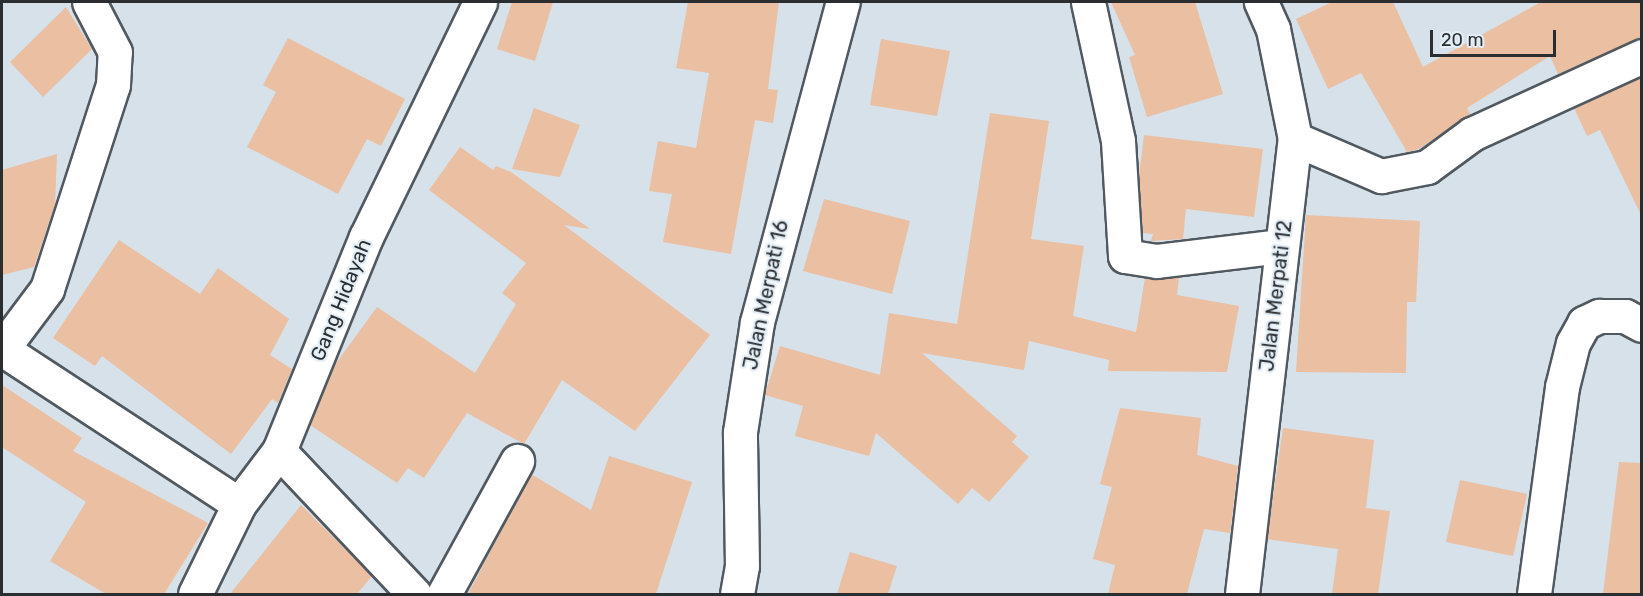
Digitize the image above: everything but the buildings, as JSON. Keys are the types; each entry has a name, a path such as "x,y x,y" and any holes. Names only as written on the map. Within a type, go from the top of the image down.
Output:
{"street":[{"path":"89,2 115,52 113,86 47,289 2,349 239,504"},
{"name":"Gang Hidayah","path":"195,594 239,504 279,451 366,237 480,2"},
{"name":"Jalan Merpati 16","path":"737,594 742,566 740,432 757,322 843,2"},
{"path":"1088,2 1118,141 1120,238 1125,256 1157,261 1281,246"},
{"name":"Jalan Merpati 12","path":"1242,594 1294,139 1273,29 1263,2"},
{"path":"1294,139 1381,176 1427,167 1472,134 1641,56"},
{"path":"1534,594 1562,387 1573,343 1584,324 1599,316 1625,316 1641,326"},
{"path":"279,451 414,594"},
{"path":"444,594 517,461"}]}
